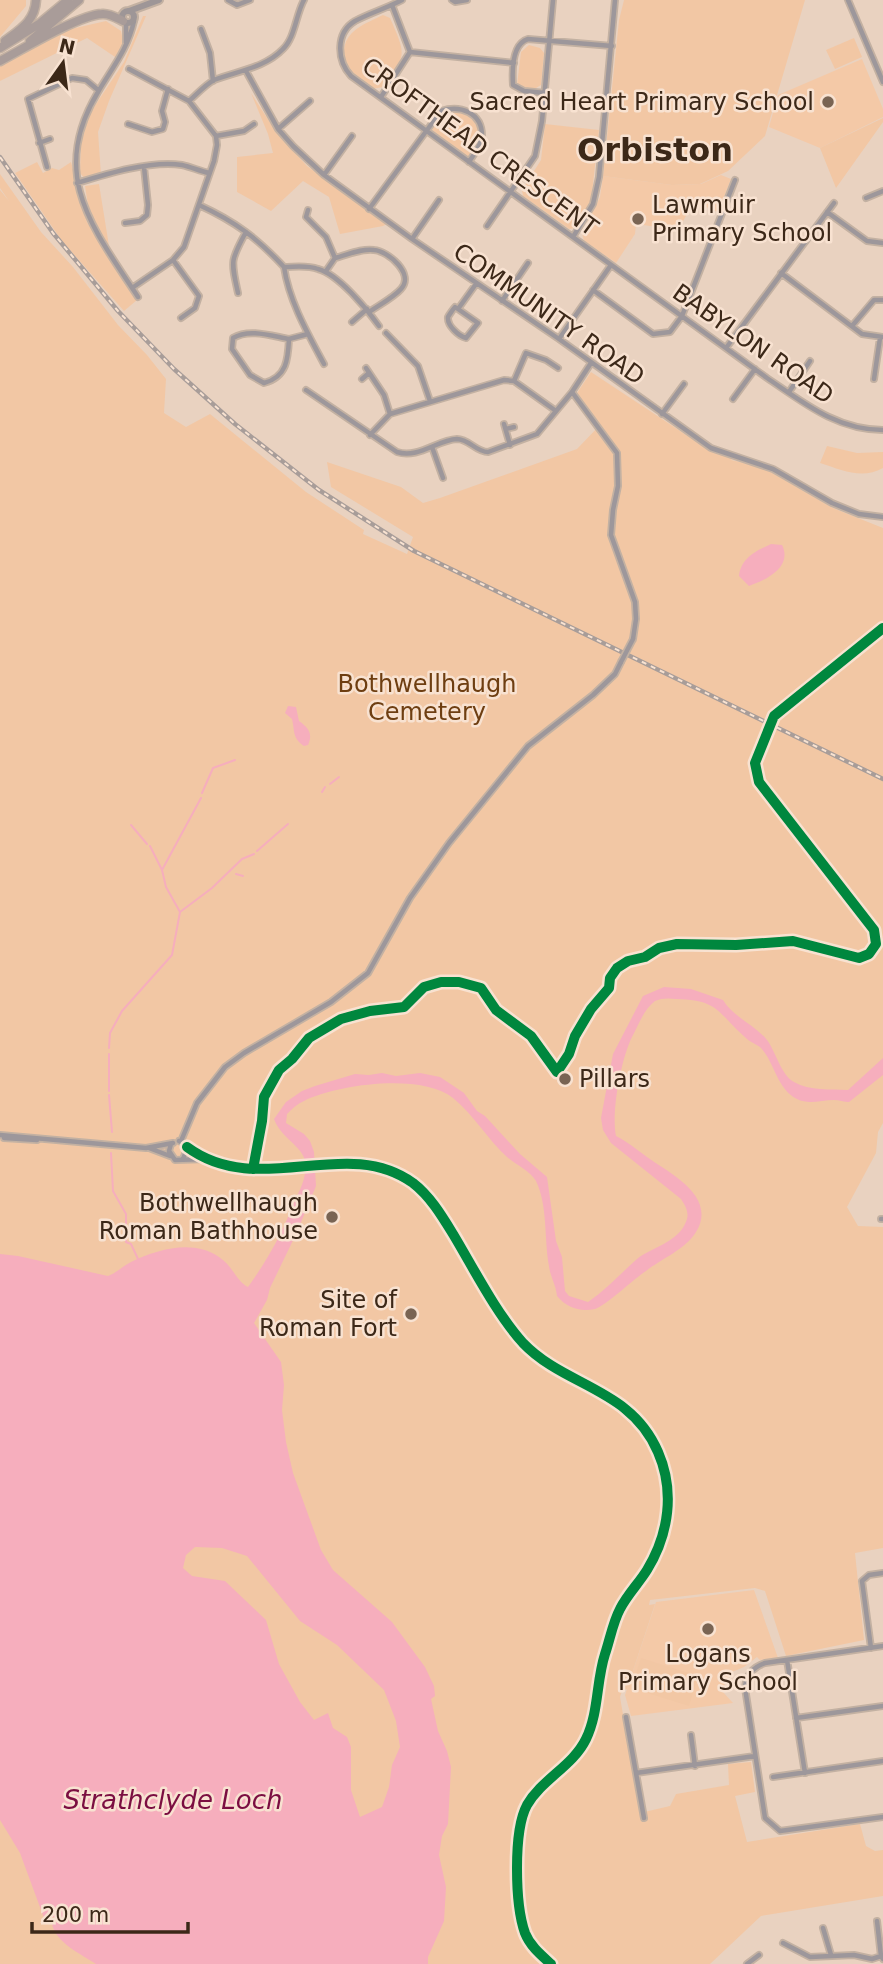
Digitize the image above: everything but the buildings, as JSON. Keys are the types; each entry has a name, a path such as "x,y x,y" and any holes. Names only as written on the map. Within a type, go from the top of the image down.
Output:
{"highway":[{"path":"0,47 26,26 32,17 36,0"},
{"path":"0,47 39,24 68,0"},
{"path":"0,60 45,30 79,0"},
{"path":"0,60 93,16 103,14 129,21"}],"main road":[{"path":"129,21 124,13 159,0"},
{"path":"129,21 143,6"},
{"path":"129,11 133,13 129,21"}],"street":[{"path":"228,0 237,5 250,0"},
{"path":"189,101 213,81 246,71 285,48 304,0"},
{"name":"CROFTHEAD CRESCENT","path":"402,0 351,24 342,38 340,49 347,72 611,265"},
{"path":"452,0 467,0"},
{"path":"487,226 535,156 545,93 553,0"},
{"path":"573,237 593,204 596,192 615,0"},
{"path":"848,0 883,82"},
{"path":"392,5 410,52"},
{"path":"129,21 126,44 87,112 76,155 77,183 88,219 138,297"},
{"path":"201,29 210,53 213,81"},
{"path":"545,93 524,91 515,87 514,63 522,41 528,39 612,47"},
{"path":"410,52 514,63"},
{"path":"381,97 410,52"},
{"path":"129,69 189,101 216,136 216,152 184,247 173,260 132,288"},
{"name":"COMMUNITY ROAD","path":"246,71 278,129 324,175 476,284 559,338 711,448 773,469 832,503 859,514 883,517"},
{"path":"47,167 28,99 72,78 86,80 98,90"},
{"path":"128,124 152,132 163,129 165,121 162,111 168,89"},
{"path":"278,129 310,101"},
{"path":"369,209 441,111 456,108 471,113 476,119 482,136 469,162"},
{"path":"216,136 244,131 254,124"},
{"path":"324,175 352,136"},
{"path":"39,143 50,139"},
{"path":"77,183 144,167 180,165 209,173"},
{"path":"125,223 140,221 147,215 144,167"},
{"path":"593,290 653,334 670,332 682,316 735,180"},
{"path":"866,198 883,191"},
{"path":"412,239 439,200"},
{"path":"726,348 834,203"},
{"path":"200,205 229,219 269,250 284,267 289,291 324,364"},
{"path":"308,210 306,217 326,237 335,258"},
{"path":"827,212 867,241 883,243"},
{"path":"238,293 231,264 246,232"},
{"path":"326,271 335,258 370,249 387,255 401,268 405,279 402,288 352,322"},
{"path":"173,260 199,296 195,308 181,318"},
{"path":"502,302 528,263"},
{"path":"559,338 611,265"},
{"name":"BABYLON ROAD","path":"611,265 826,417 841,424 883,430"},
{"path":"284,267 315,267 326,271 368,310 379,326"},
{"path":"781,273 862,334 881,337 874,379"},
{"path":"458,309 476,284"},
{"path":"852,327 874,300 883,300"},
{"path":"455,307 458,309 478,323 466,338 458,335 449,321 448,317 455,307"},
{"path":"386,333 418,366 430,401"},
{"path":"289,339 286,367 270,382 255,379 232,352 232,344 237,335 254,334 289,339 308,334"},
{"path":"393,341 398,336"},
{"path":"514,381 526,353 558,368"},
{"path":"789,392 810,361"},
{"path":"306,390 391,449 404,454 457,439 468,442 484,453 537,435 572,392 591,363"},
{"path":"733,399 755,369"},
{"path":"362,379 367,371 384,395 390,414"},
{"path":"370,435 390,414 504,380 514,381 556,411"},
{"path":"662,414 684,384"},
{"path":"314,395 318,387"},
{"path":"181,1142 197,1103 225,1068 244,1053 331,1002 368,973 410,898 449,843 528,746 593,695 615,674 633,639 636,618 635,602 611,535 612,510 618,486 617,453 572,392"},
{"path":"510,445 505,427 514,427"},
{"path":"432,447 443,478"},
{"path":"0,1136 56,1140"},
{"path":"0,1136 146,1148 177,1160 211,1159"},
{"path":"146,1148 181,1142 211,1159 266,1171 328,1164 366,1164 392,1171 415,1185 438,1209 508,1323 524,1343 554,1365 612,1398 638,1419 658,1452 669,1496 667,1520 660,1545 648,1569 620,1609 602,1662 593,1723 584,1743 528,1804 518,1835 521,1917 526,1936 551,1964"},
{"path":"171,1157 169,1147 173,1143"},
{"path":"183,1159 188,1152 187,1147"},
{"path":"871,1648 863,1581 869,1575 883,1573"},
{"path":"883,1646 758,1666 749,1674 745,1688 765,1818 780,1830 883,1817"},
{"path":"787,1660 805,1773"},
{"path":"796,1718 883,1706"},
{"path":"625,1720 644,1818"},
{"path":"691,1735 695,1766"},
{"path":"636,1773 755,1756"},
{"path":"773,1777 883,1761"},
{"path":"783,1943 810,1956 854,1955 872,1959 882,1957 877,1921"},
{"path":"823,1928 831,1955"},
{"path":"826,1939 835,1937"},
{"path":"795,1949 799,1941"},
{"path":"747,1964 759,1955"}],"shaded area":[{"name":"Sacred Heart Primary School","path":"862,59 883,109 883,117 820,148 769,127 778,95"},
{"name":"Lawmuir Primary School","path":"721,175 731,179 718,212 694,202 678,230 636,224 635,234 616,263 584,241 582,233 600,197 603,176 672,185 701,184"},
{"name":"Logans Primary School","path":"754,1590 778,1658 760,1660 757,1657 732,1672 725,1682 723,1692 733,1703 631,1716 625,1695 656,1602"}],"green space":[{"path":"0,0 26,0 26,6 0,37"},
{"path":"624,0 805,0 765,136 728,171 700,184 672,185 603,176 619,20"},
{"path":"383,15 390,18 402,54 397,68 384,87 371,89 347,68 344,47 351,34 362,25"},
{"path":"143,16 146,16 98,132 101,175 85,179 80,173 81,142 90,113 124,62"},
{"path":"106,21 121,31 124,45 118,59 87,38 0,81 0,63 71,29"},
{"path":"854,38 862,57 835,69 826,50"},
{"path":"529,45 540,48 544,53 541,85 531,91 522,90 517,85 521,52"},
{"path":"251,93 275,130 307,166 387,224 340,234 329,197 303,181 271,211 237,192 237,157 273,153"},
{"path":"449,112 467,116 477,126 478,140 469,156 464,156 432,130 439,117"},
{"path":"883,118 883,122 836,188 820,148"},
{"path":"545,124 599,130 591,202 575,228 569,229 523,196 522,190 541,160"},
{"path":"37,162 43,173 52,168 59,170 71,162 87,222 137,300 124,311 62,241 15,173"},
{"name":"Bothwellhaugh Cemetery","path":"0,174 41,232 166,379 164,413 186,427 210,414 306,492 364,530 363,534 407,554 413,537 331,487 327,462 401,487 423,503 440,498 577,449 600,425 577,393 591,372 709,450 731,460 762,467 833,508 883,528 883,1123 878,1132 876,1153 847,1207 858,1226 883,1227 883,1548 855,1553 864,1640 786,1656 765,1591 755,1588 650,1600 649,1605 655,1604 627,1689 622,1691 620,1697 640,1813 670,1806 676,1794 729,1785 728,1764 751,1762 755,1792 735,1796 747,1842 860,1824 866,1846 875,1851 883,1850 883,1896 761,1916 710,1964 0,1964 0,190 9,201 0,188"},
{"path":"99,184 109,246 89,212 85,186"},
{"path":"827,446 857,453 883,452 883,468 860,474 820,463"},
{"path":"641,1658 698,1676 689,1706 631,1688"}],"water":[{"path":"771,544 782,545 784,560 781,566 770,576 749,586 739,576 743,564 755,552"},
{"path":"288,706 296,707 299,721 309,732 308,745 304,746 296,737 292,719 285,713"},
{"name":"Strathclyde Loch","path":"664,987 691,989 723,1000 767,1040 789,1079 800,1085 848,1090 883,1058 883,1075 849,1102 802,1101 784,1088 760,1047 747,1039 710,1005 668,998 655,1001 642,1018 624,1059 616,1100 616,1136 688,1187 701,1207 701,1219 696,1232 686,1244 595,1309 574,1308 557,1296 547,1256 544,1212 536,1181 500,1150 453,1098 439,1090 401,1083 358,1086 319,1095 299,1104 287,1114 286,1123 310,1141 314,1152 316,1186 267,1300 254,1323 281,1362 286,1442 293,1473 321,1550 333,1570 392,1622 425,1667 434,1686 435,1696 431,1699 438,1731 451,1767 448,1824 442,1836 439,1855 446,1887 444,1921 428,1957 428,1964 96,1964 58,1937 52,1924 57,1921 54,1917 44,1918 20,1853 0,1820 0,1254 108,1276 152,1253 175,1248 198,1248 224,1260 248,1287 276,1242 305,1175 303,1156 274,1119 286,1102 302,1091 355,1074 382,1073 396,1076 420,1073 440,1077 464,1093 477,1111 547,1177 556,1241 562,1257 565,1291 569,1296 588,1302 637,1259 676,1236 688,1215 681,1199 611,1143 603,1130 601,1118 613,1054 643,996","holes":["195,1547 222,1548 247,1556 300,1621 337,1645 384,1690 396,1721 400,1747 392,1765 389,1787 382,1807 360,1817 351,1790 351,1747 347,1737 333,1728 328,1713 314,1720 300,1702 279,1664 266,1620 225,1581 192,1576 183,1568 186,1555"]}],"waterway":[{"path":"202,793 213,768 235,760"},
{"path":"330,784 339,777"},
{"path":"322,792 325,787"},
{"path":"180,912 166,887 162,870 201,798"},
{"path":"257,851 288,824"},
{"path":"131,825 147,844"},
{"path":"150,846 162,870"},
{"path":"109,1048 110,1033 122,1011 172,955 180,912 212,888 242,859 254,854"},
{"path":"236,874 243,876"},
{"path":"109,1054 109,1091"},
{"path":"109,1095 112,1132"},
{"path":"111,1153 113,1191 126,1214 126,1242 131,1244 138,1259"}],"railway":[{"path":"0,157 53,233 118,311 174,369 235,424 319,490 414,551 883,779"}],"cycle path":[{"path":"253,1169 264,1097 279,1070 309,1038 341,1019 370,1011 404,1007 424,987 441,982 459,982 481,988 496,1010 531,1036 557,1072 591,1009 609,988 610,978 617,968 628,961 645,957 659,948 677,944 736,945 793,941 859,958 869,954 876,944 874,930 759,782 755,763 774,716 883,628"},
{"path":"187,1147 215,1162 243,1168 359,1164 387,1170 413,1183 440,1213 495,1305 523,1343 558,1370 596,1390 631,1414 646,1431 658,1452 667,1482 668,1497 665,1527 660,1542 647,1570 615,1619 586,1739 573,1757 533,1796 522,1817 517,1868 522,1921 530,1942 551,1964"}],"place":[{"name":"Sacred Heart Primary School","path":"828,102"},
{"name":"Lawmuir Primary School","path":"638,219"},
{"name":"Pillars","path":"565,1079"},
{"name":"Bothwellhaugh Roman Bathhouse","path":"332,1217"},
{"name":"Site of Roman Fort","path":"411,1314"},
{"name":"Logans Primary School","path":"708,1629"}],"district":[{"name":"Orbiston","path":"655,150"}]}
